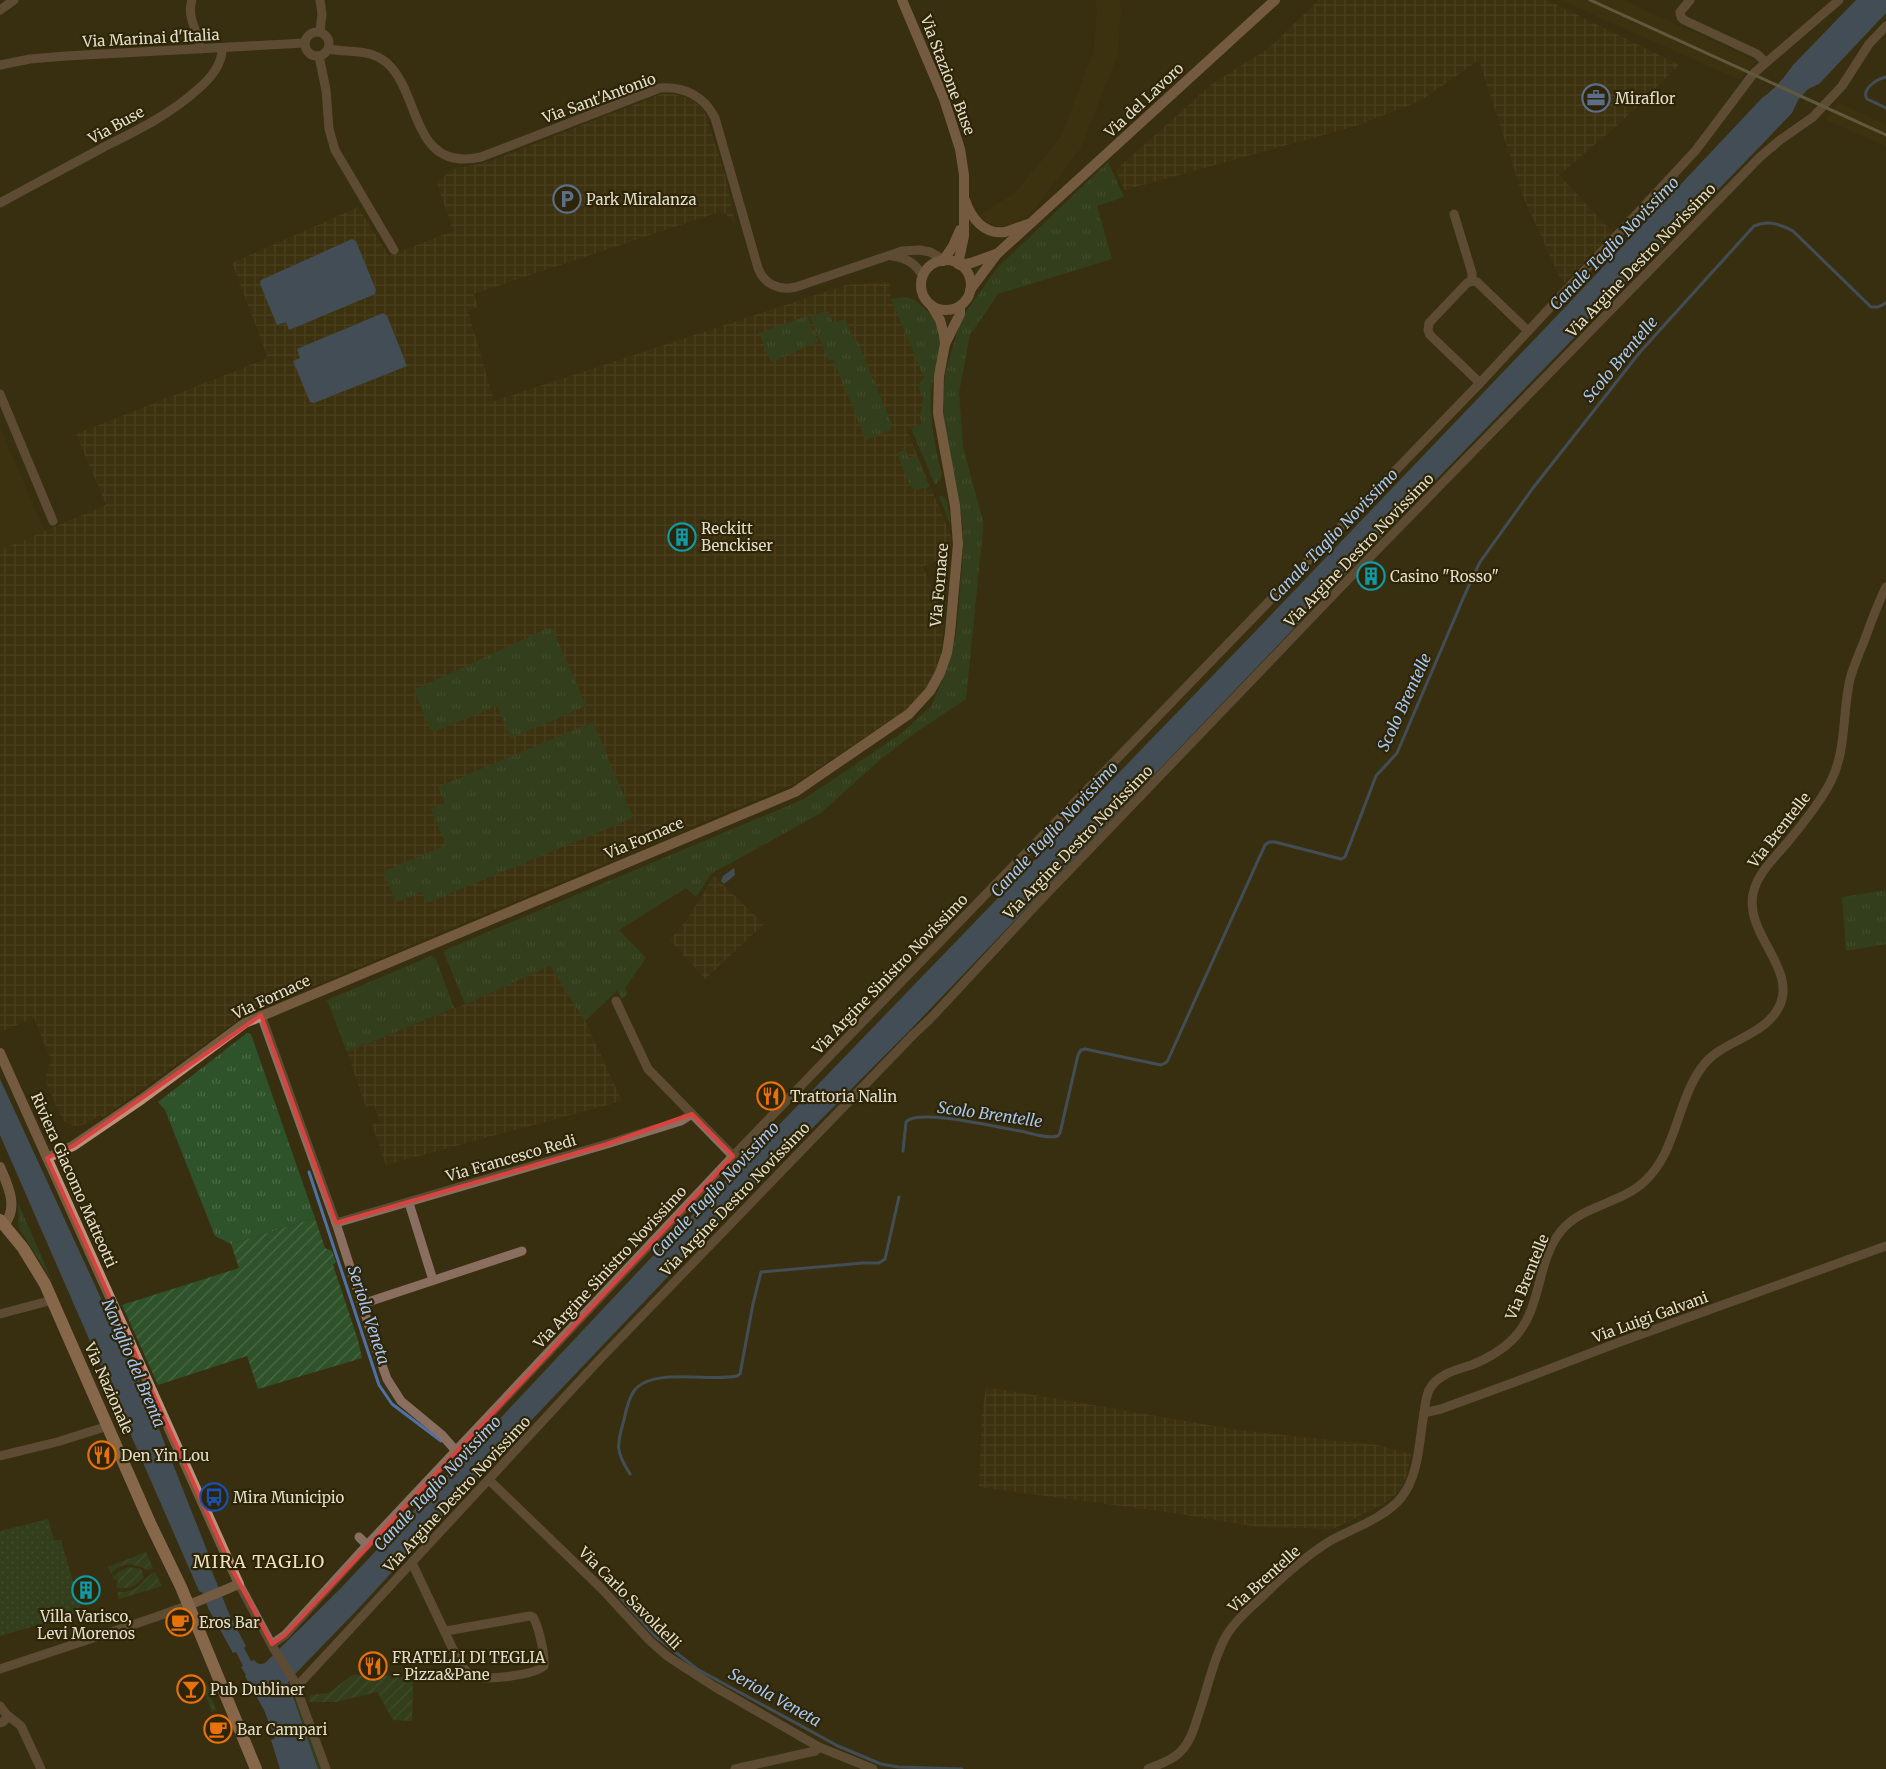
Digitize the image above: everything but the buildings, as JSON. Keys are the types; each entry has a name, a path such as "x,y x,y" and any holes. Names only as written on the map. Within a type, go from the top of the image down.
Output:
{"main road":[{"name":"Via Nazionale","path":"1,1225 33,1263 53,1300 150,1523 189,1605 256,1769"}],"street":[{"path":"0,10 14,0"},
{"path":"192,0 190,17 199,38 200,49"},
{"path":"320,0 322,14 320,32"},
{"name":"Via Stazione Buse","path":"902,0 952,122 962,162 964,236 959,265"},
{"name":"Via del Lavoro","path":"970,290 997,254 1275,0"},
{"path":"1690,0 1680,12 1684,20 1757,54 1765,62"},
{"name":"Via Argine Sinistro Novissimo","path":"274,1648 367,1545 733,1156 1528,331 1696,150 1742,88 1765,62 1839,0"},
{"name":"Via Argine Destro Novissimo","path":"295,1682 302,1682 601,1358 913,1035 932,1018 1036,905 1517,406 1760,157 1780,140 1813,117 1842,86 1869,44 1886,26"},
{"path":"320,32 328,38 328,49 319,56 310,54 304,43 308,35 320,32"},
{"name":"Via Marinai d'Italia","path":"0,65 30,59 66,56 304,43"},
{"name":"Via Buse","path":"0,203 136,130 177,105 198,89 215,70 222,57 222,48"},
{"name":"Via Sant'Antonio","path":"328,49 364,52 376,56 387,63 399,79 426,138 442,152 461,159 482,157 660,88 686,90 703,101 715,118 758,268 764,278 780,288 792,288 902,251 920,250 939,257 942,261"},
{"path":"319,56 326,90 329,129 335,150 394,250"},
{"name":"Via del Lavoro","path":"964,199 973,217 991,231 1007,232 1034,222"},
{"path":"1454,214 1472,273 1472,281"},
{"name":"Via Stazione Buse","path":"942,261 954,246 963,222"},
{"name":"Via del Lavoro","path":"959,265 997,254"},
{"path":"889,256 908,259 919,270 922,276 922,292 931,305 945,310 960,306 970,290 969,276 959,265 942,261 932,265 922,276"},
{"path":"1480,382 1430,335 1428,330 1429,323 1467,283 1472,281 1477,282 1528,331"},
{"name":"Via Fornace","path":"931,305 940,320 945,344"},
{"name":"Via Fornace","path":"47,1158 73,1146 245,1023 794,792 909,714 927,695 940,672 947,653 950,632 958,524 938,413 939,376 945,344 960,314 960,306"},
{"path":"0,394 53,521"},
{"name":"Via Brentelle","path":"1148,1769 1175,1756 1184,1749 1190,1740 1221,1646 1234,1625 1278,1582 1319,1548 1381,1514 1394,1506 1401,1498 1413,1475 1418,1457 1427,1394 1437,1380 1453,1371 1492,1355 1506,1345 1521,1330 1531,1313 1550,1250 1565,1226 1580,1214 1614,1200 1641,1185 1654,1171 1666,1150 1696,1075 1705,1063 1716,1053 1758,1029 1777,1010 1783,995 1782,979 1755,922 1752,904 1753,891 1764,870 1815,807 1832,780 1840,756 1850,679 1886,587"},
{"path":"616,1001 648,1069 733,1156"},
{"path":"261,1015 336,1223 384,1370 396,1395 408,1408 442,1435 456,1451"},
{"name":"Riviera Giacomo Matteotti","path":"0,1053 239,1584"},
{"name":"Via Francesco Redi","path":"336,1223 608,1144 681,1121 692,1114"},
{"path":"0,1167 12,1205 9,1219 1,1225"},
{"path":"409,1203 433,1280"},
{"name":"Via Luigi Galvani","path":"1424,1412 1441,1409 1506,1386 1618,1343 1886,1246"},
{"path":"362,1304 522,1251"},
{"path":"0,1314 53,1300"},
{"path":"0,1456 99,1431 108,1426"},
{"name":"Via Carlo Savoldelli","path":"489,1480 601,1588 657,1648 696,1676 819,1747 873,1769"},
{"path":"359,1537 367,1545"},
{"path":"412,1563 460,1662 469,1674 475,1677 497,1678 536,1671 544,1666 537,1624 533,1617 446,1631"},
{"path":"0,1669 154,1618 239,1584 295,1682 326,1769"},
{"path":"0,1706 8,1716 21,1726 41,1769"},
{"path":"0,1723 8,1716"},
{"path":"735,1769 815,1751 819,1747"}],"highlighted area":[{"path":"261,1015 336,1223 607,1144 692,1114 733,1156 285,1635 272,1644 234,1573 47,1158 73,1146"}],"shaded area":[{"path":"1096,0 1119,0 1121,10 1117,56 1080,149 1029,215 1007,226 997,226 989,223 979,216 1016,192 1061,137 1094,51"},
{"path":"1319,0 1547,0 1679,65 1621,122 1559,175 1613,233 1563,284 1524,199 1479,60 1420,101 1356,126 1125,190 1116,170 1213,83 1269,48"},
{"path":"1561,0 1623,0 1755,61 1740,80"},
{"path":"670,93 689,98 698,104 705,113 726,178 735,223 726,214 719,212 474,294 478,307 468,311 494,401 846,285 889,282 891,299 924,378 918,386 923,398 920,416 922,423 907,430 952,539 949,555 923,567 944,615 942,651 937,669 929,685 899,719 886,723 796,783 245,1015 102,1118 100,1114 83,1125 74,1126 65,1122 59,1113 46,1082 46,1074 51,1060 34,1018 0,1032 0,550 106,505 76,434 268,358 232,263 358,207 389,256 453,231 437,183 452,170 488,162 661,94"},
{"path":"1839,103 1886,125 1886,146 1826,120"},
{"path":"0,427 44,531 0,550"},
{"path":"714,876 764,924 705,979 670,940 687,920"},
{"path":"550,966 585,1021 622,1101 386,1165 372,1125 380,1122 374,1105 366,1107 347,1052 465,1004"},
{"path":"986,1387 1238,1430 1377,1445 1411,1454 1407,1475 1401,1488 1395,1495 1383,1504 1333,1529 1258,1527 1174,1513 979,1487 982,1414"}],"green space":[{"path":"1108,162 1124,197 1097,206 1112,259 998,294 970,335 959,393 963,447 983,521 983,530 966,699 882,758 821,813 711,874 696,897 686,888 619,930 646,958 625,988 628,994 622,999 617,991 585,1021 550,966 465,1004 444,953 445,950 804,799 902,733 931,706 946,672 956,636 963,555 963,527 944,418 943,399 945,374 961,319 997,268"},
{"path":"906,297 917,302 933,316 940,335 939,356 931,395 931,416 942,475 935,485 911,428 922,423 920,416 923,398 918,385 924,378 891,299"},
{"path":"828,311 833,323 845,319 854,341 857,340 891,423 891,430 866,440 833,359 829,361 810,316"},
{"path":"807,316 818,342 771,362 759,333"},
{"path":"905,450 909,458 917,456 929,487 916,490 910,486 897,453"},
{"path":"939,496 944,497 947,501 951,526"},
{"path":"552,628 586,706 511,738 497,706 438,730 433,731 430,729 414,690 546,629"},
{"path":"593,722 633,818 427,903 422,892 396,902 383,872 446,845 431,809 445,803 438,787"},
{"path":"1886,890 1886,944 1846,951 1842,897"},
{"path":"431,956 436,959 454,1008 347,1052 327,1000"},
{"path":"247,1033 251,1034 315,1218 231,1244 215,1236 165,1110 158,1102"},
{"path":"18,1203 53,1283 19,1228"},
{"path":"315,1218 325,1248 332,1251 336,1262 333,1265 358,1340 362,1358 258,1389 247,1356 158,1385 122,1305 239,1268 231,1244"},
{"path":"48,1519 54,1540 61,1540 82,1612 0,1636 0,1531"},
{"path":"146,1552 153,1568 149,1570 133,1565 124,1565 111,1574 108,1567"},
{"path":"129,1567 141,1569 144,1577 132,1587 116,1588 118,1581 113,1578 118,1572"},
{"path":"155,1572 162,1586 119,1599 117,1592 125,1592 136,1588"},
{"path":"352,1675 413,1676 412,1721 393,1720 377,1692 336,1702 309,1702 310,1695 329,1693"},
{"path":"205,1682 210,1689 209,1692 216,1710 212,1712 201,1684"},
{"path":"293,1697 298,1705 322,1769 318,1769"}],"water":[{"path":"1856,0 1886,0 1886,13 1819,84 1808,89 1798,100 1792,113 1430,486 912,1028 737,1204 526,1426 359,1608 288,1682 318,1769 280,1769 271,1740 275,1738 264,1710 245,1676 241,1667 243,1666 236,1652 233,1653 208,1608 203,1593 199,1591 0,1135 0,1079 146,1396 208,1553 209,1564 230,1616 246,1646 244,1648 251,1661 254,1660 260,1664 265,1663 341,1588 663,1245 1249,638 1762,98 1783,79 1793,65"},
{"path":"352,239 356,241 376,290 375,294 289,330 286,322 277,325 260,284 261,280"},
{"path":"383,313 387,316 407,366 314,403 310,402 293,361 300,358 297,349"},
{"path":"734,868 735,875 724,884 721,881 723,876"}],"waterway":[{"name":"Scolo Brentelle","path":"1886,77 1871,85 1866,92 1867,99 1886,108"},
{"name":"Scolo Brentelle","path":"903,1151 906,1122 914,1118 942,1118 1044,1136 1058,1136 1078,1055 1081,1050 1085,1049 1161,1065 1167,1062 1265,845 1269,842 1275,842 1341,859 1345,857 1376,776 1397,753 1480,562 1533,488 1640,352 1754,226 1764,223 1774,224 1793,231 1871,307 1878,307 1886,303"},
{"name":"Seriola Veneta","path":"309,1172 379,1385 392,1404 441,1441"},
{"name":"Scolo Brentelle","path":"630,1474 622,1460 619,1443 630,1398 634,1391 642,1384 654,1379 667,1377 726,1377 740,1374 761,1272 879,1263 885,1259 899,1197"},
{"name":"Seriola Veneta","path":"607,1583 655,1636 697,1669 838,1746 881,1764 898,1767 962,1769"}],"railway":[{"path":"1590,0 1886,135"}],"place":[{"name":"Miraflor","path":"1596,98"},
{"name":"Park Miralanza","path":"567,199"},
{"name":"Reckitt Benckiser","path":"682,537"},
{"name":"Casino \"Rosso\"","path":"1371,576"},
{"name":"Trattoria Nalin","path":"771,1096"},
{"name":"Den Yin Lou","path":"102,1455"},
{"name":"Mira Municipio","path":"214,1497"},
{"name":"Villa Varisco, Levi Morenos","path":"86,1590"},
{"name":"Eros Bar","path":"180,1622"},
{"name":"FRATELLI DI TEGLIA - Pizza&Pane","path":"373,1666"},
{"name":"Pub Dubliner","path":"191,1689"},
{"name":"Bar Campari","path":"218,1729"}],"district":[{"name":"MIRA TAGLIO","path":"259,1561"}],"water label":[{"name":"Canale Taglio Novissimo","path":"1614,243"},
{"name":"Canale Taglio Novissimo","path":"1333,535"},
{"name":"Canale Taglio Novissimo","path":"1054,829"},
{"name":"Canale Taglio Novissimo","path":"715,1189"},
{"name":"Naviglio del Brenta","path":"134,1363"},
{"name":"Canale Taglio Novissimo","path":"437,1483"}]}
